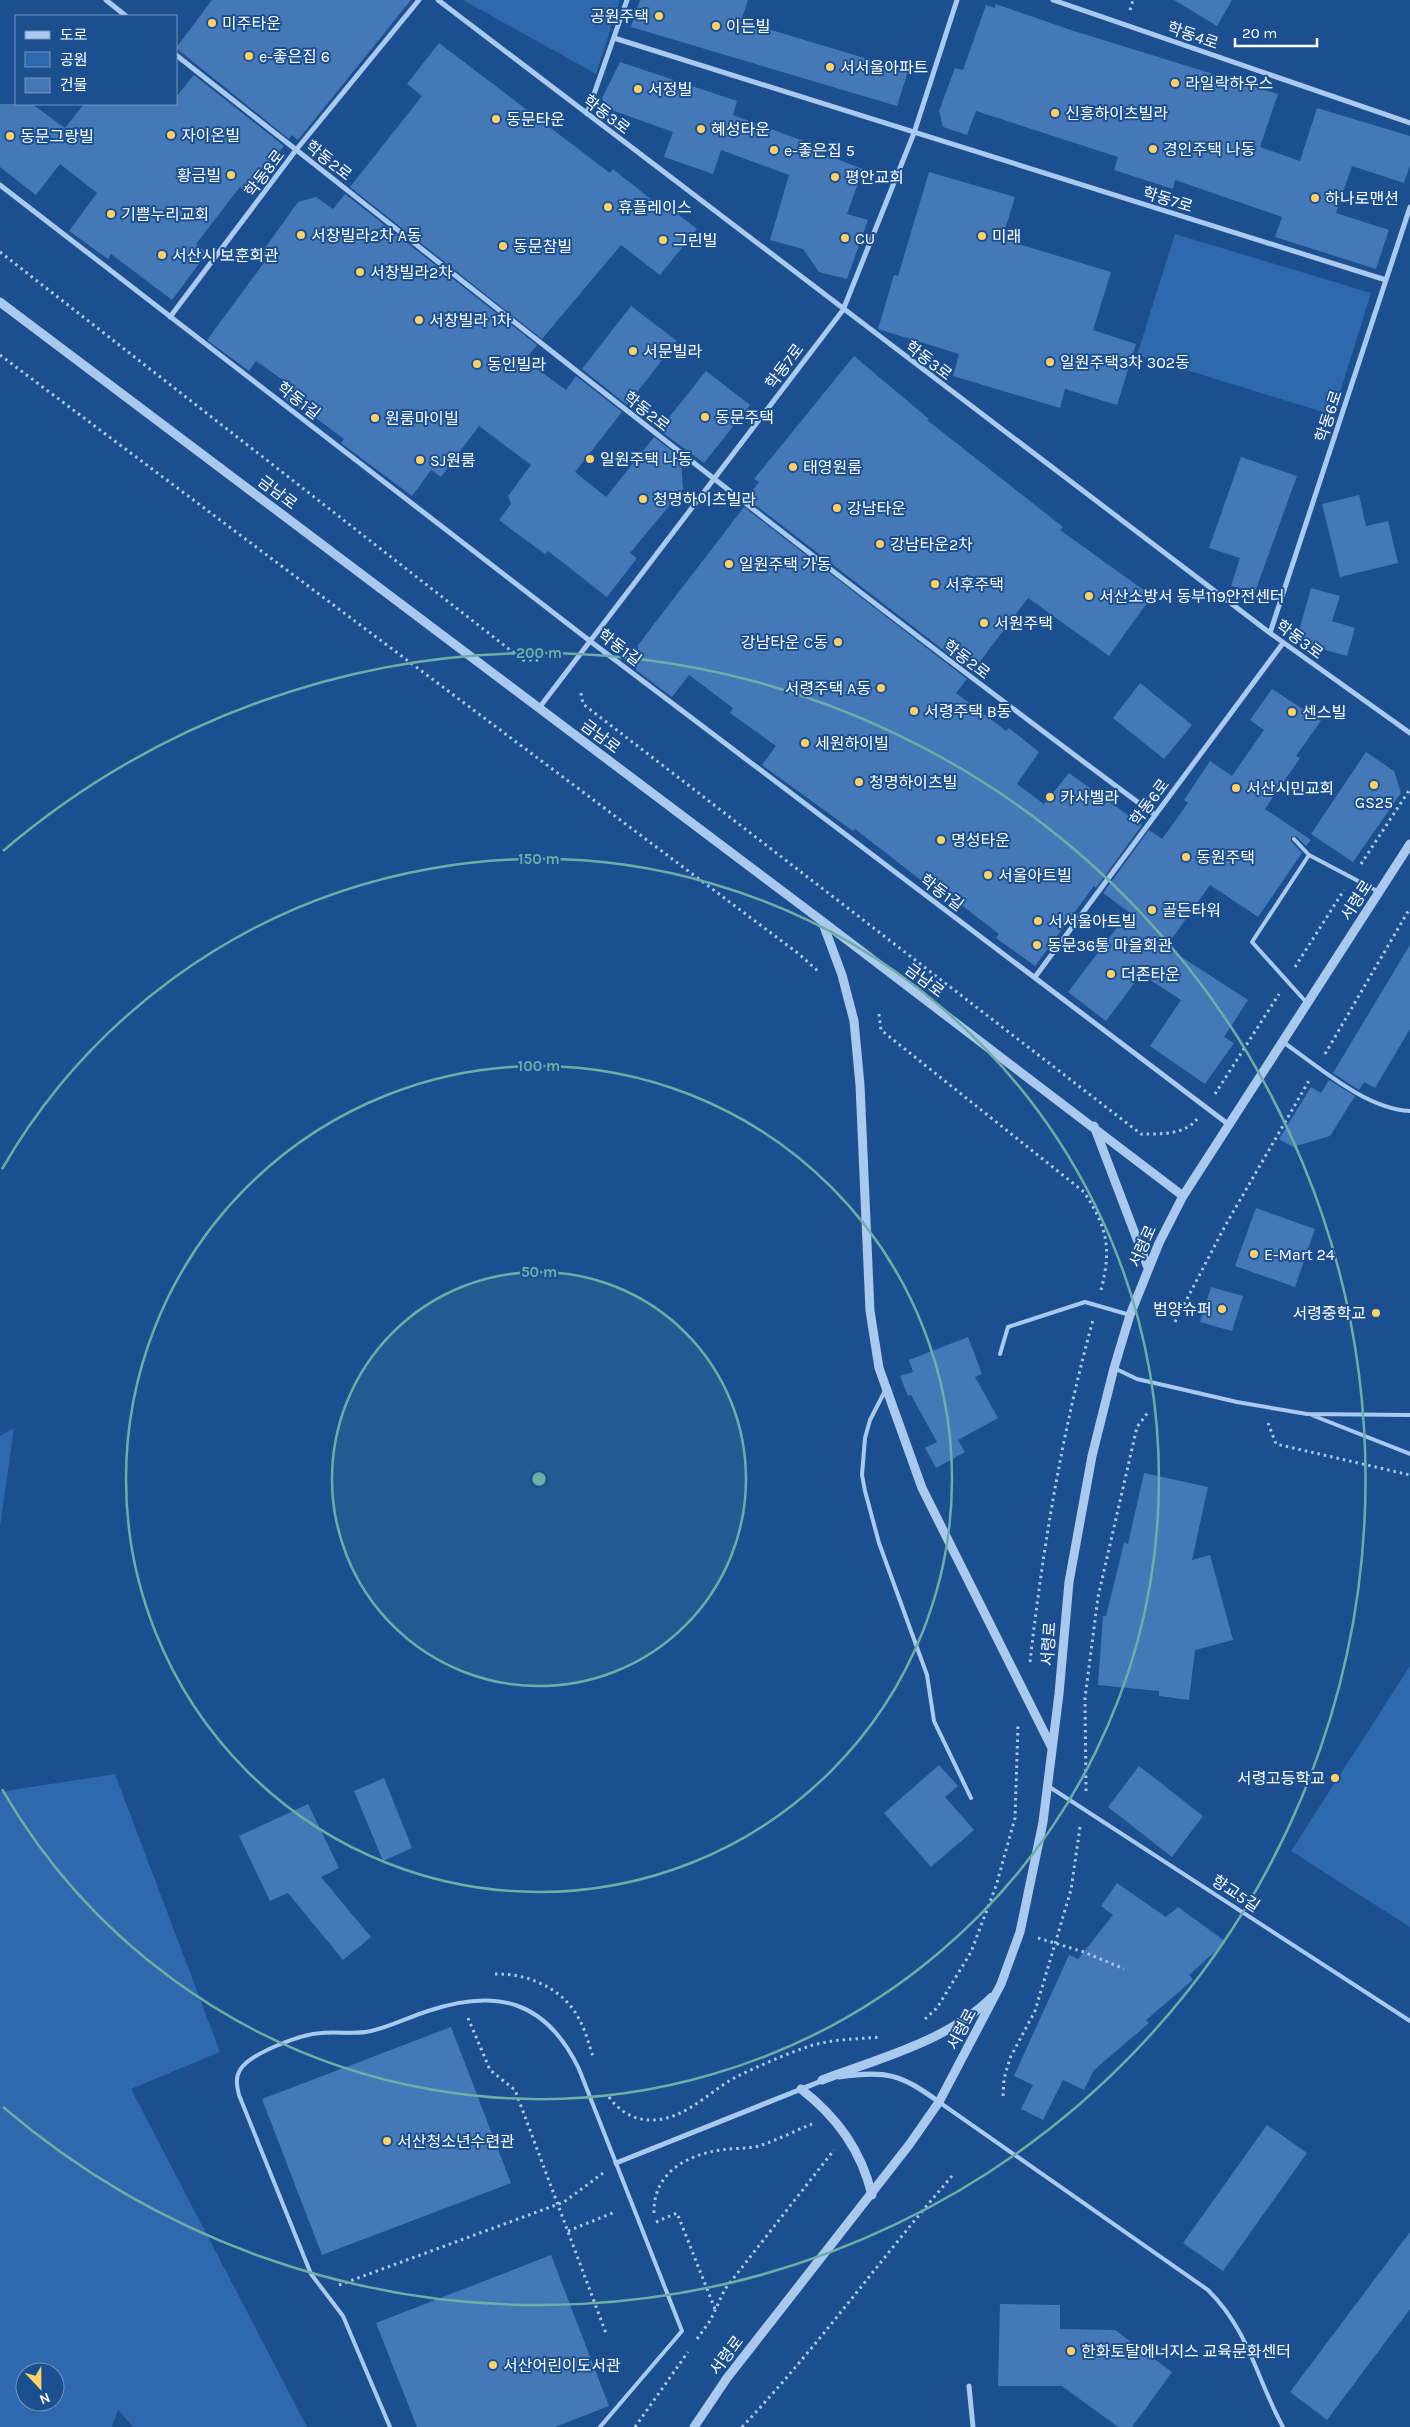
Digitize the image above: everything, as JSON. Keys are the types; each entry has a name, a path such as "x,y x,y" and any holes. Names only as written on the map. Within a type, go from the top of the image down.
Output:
{"street":[{"path":"106,0 125,15"},
{"name":"학동8로","path":"170,317 296,150 419,0"},
{"name":"학동3로","path":"438,0 1283,643 1410,733"},
{"path":"587,114 627,0"},
{"name":"학동7로","path":"538,708 843,310 914,133 957,0"},
{"name":"학동4로","path":"1053,0 1410,123"},
{"name":"학동7로","path":"614,38 1386,280"},
{"name":"학동2로","path":"178,58 713,480 1011,708 1155,815"},
{"name":"학동1길","path":"0,186 590,641 1228,1124"},
{"name":"학동6로","path":"1270,633 1410,207"},
{"name":"금남로","path":"0,302 1094,1126 1183,1196"},
{"name":"학동6로","path":"1035,977 1283,643"},
{"name":"서령로","path":"694,2427 727,2378 872,2195 939,2102 1001,1984 1020,1932 1034,1875 1053,1748 1070,1574 1084,1495 1114,1368 1130,1315 1148,1268 1183,1196 1410,844"},
{"path":"822,921 847,992 854,1021 862,1114 870,1311 879,1368 922,1488 1053,1748"},
{"path":"1094,1126 1148,1268"},
{"path":"616,2163 947,2030 972,2014 992,1997 1001,1984"},
{"path":"822,2080 884,2074 909,2081 939,2102"},
{"path":"801,2089 822,2105 846,2134 867,2175 872,2195"},
{"path":"969,2386 973,2427"}],"lane":[{"path":"1294,839 1309,855 1379,892"},
{"path":"1306,1003 1252,942 1309,855"},
{"path":"1282,1041 1376,1104 1410,1111"},
{"path":"1000,1354 1008,1326 1085,1302 1130,1315"},
{"path":"1114,1368 1137,1379 1307,1414 1410,1415"},
{"path":"886,1389 870,1420 865,1438 862,1475 865,1491 878,1543 927,1675 934,1721 971,1798"},
{"path":"1307,1414 1410,1454"},
{"name":"향교5길","path":"1048,1786 1410,2021"},
{"path":"390,2427 343,2316 311,2274 239,2095 237,2086 238,2072 247,2062 297,2038 322,2032 371,2031 428,2010 465,2000 497,2000 524,2008 546,2023 565,2044 578,2069 682,2332 600,2427"},
{"path":"939,2102 1208,2290 1223,2305 1246,2341 1283,2427"}],"path":[{"path":"0,252 523,660 539,660"},
{"path":"0,355 791,948 821,974"},
{"path":"581,693 583,704 1141,1134 1162,1134 1191,1127 1207,1107 1410,789"},
{"path":"1175,1322 1225,1226 1410,908"},
{"path":"879,1014 881,1030 1084,1192 1099,1215 1107,1243 1106,1273 1069,1411 1036,1610 1028,1678 1020,1682"},
{"path":"1262,1406 1276,1444 1410,1475"},
{"path":"1003,2096 1004,2079 1010,2058 1035,2011 1071,1890 1086,1791 1084,1698 1098,1597 1137,1427 1149,1411"},
{"path":"917,2043 913,2031 936,2008 971,1952 996,1886 1015,1818 1018,1721"},
{"path":"1020,1932 1124,1969"},
{"path":"495,1974 524,1977 537,1982 562,1997 581,2021 597,2067"},
{"path":"464,2008 490,2070 516,2090 607,2336"},
{"path":"606,2092 613,2103 625,2114 638,2118 659,2119 691,2108 737,2076 812,2046 839,2040 890,2037"},
{"path":"715,2309 677,2213 657,2222 655,2199 661,2181 678,2164 718,2150 758,2146 820,2122"},
{"path":"635,2427 710,2321 726,2289 836,2148"},
{"path":"324,2291 564,2202 616,2163"},
{"path":"742,2427 772,2396 897,2240 952,2176"},
{"path":"568,2231 615,2212"}],"green space":[{"path":"463,0 620,0 596,74"},
{"path":"1175,234 1371,293 1333,415 1137,355"},
{"path":"14,1428 0,1526 0,1436"},
{"path":"1410,1666 1410,1927 1291,1851"},
{"path":"115,1774 220,2052 131,2089 307,2427 133,2427 118,2410 112,2427 0,2427 0,1792"}],"building":[{"path":"212,0 411,0 298,140 292,135 289,139 178,50 178,45"},
{"path":"640,0 748,0 741,21 908,71 897,106 631,27"},
{"path":"1174,0 1232,0 1217,26"},
{"path":"996,4 1071,30 1278,94 1260,147 1300,161 1317,108 1410,136 1410,165 1404,183 1352,166 1336,213 1389,230 1376,269 1275,237 1282,217 1175,180 1173,189 1114,170 1118,157 976,111 967,135 943,127 939,111 955,68 963,70 986,5 995,8"},
{"path":"439,43 610,173 613,169 663,209 666,205 697,229 660,275 621,245 542,339 350,187 422,96 407,84"},
{"path":"620,62 737,101 733,115 812,144 810,149 863,169 847,214 868,220 847,279 819,272 803,249 770,240 789,175 721,150 713,174 664,157 673,132 606,108 602,98"},
{"path":"194,75 284,146 247,193 240,187 196,244 207,253 172,300 111,254 108,259 69,231 97,193 60,164 36,195 0,167 0,104 33,105 65,128 83,105 178,105 178,95"},
{"path":"929,172 1015,197 1002,239 1111,272 1093,330 1136,344 1117,405 1065,389 1060,408 953,376 959,354 878,329 894,275 898,276"},
{"path":"345,194 537,345 525,360 566,390 576,376 622,412 575,472 606,497 654,437 681,458 683,489 630,553 637,558 607,597 548,551 545,554 499,520 511,504 508,496 531,465 479,426 441,477 431,470 412,496 341,443 344,439 301,407 299,409 282,397 290,385 256,361 249,371 207,340 266,260 260,255 298,202 316,197 333,209"},
{"name":"서문빌라","path":"631,306 677,341 627,405 582,369"},
{"path":"854,356 929,419 927,420 1063,527 1060,530 1152,596 1109,656 1028,598 972,672 749,500 752,497 749,495 759,482 754,479"},
{"name":"동문주택","path":"706,371 750,405 704,463 659,430"},
{"path":"1241,457 1297,476 1255,592 1231,586 1240,558 1209,548"},
{"path":"1359,495 1366,526 1388,521 1398,563 1340,577 1322,504"},
{"path":"744,507 967,679 956,693 1006,731 1009,728 1039,752 1017,784 1044,804 1069,773 1142,825 1035,966 996,938 999,934 934,884 931,888 855,829 853,831 762,765 776,746 730,713 733,708 689,675 672,697 636,670 638,645"},
{"path":"1311,588 1340,596 1332,621 1355,628 1347,656 1296,642"},
{"path":"1140,683 1192,725 1164,759 1113,718"},
{"path":"1272,689 1321,721 1296,756 1300,758 1265,809 1311,840 1306,846 1296,836 1291,837 1291,841 1302,853 1258,917 1210,885 1166,947 1248,1000 1224,1037 1234,1043 1205,1084 1150,1046 1181,1000 1141,974 1106,1021 1068,992 1129,912 1103,893 1149,830 1162,839 1188,803 1184,800 1210,761 1232,776 1264,730 1250,720"},
{"path":"1366,752 1394,771 1401,793 1353,862 1311,834"},
{"path":"1410,945 1410,1029 1375,1088 1364,1082 1359,1090 1333,1073"},
{"path":"1329,1080 1355,1096 1330,1136 1293,1147 1279,1139 1311,1087 1321,1093"},
{"path":"1256,1208 1315,1229 1295,1287 1235,1266"},
{"name":"범양슈퍼","path":"1211,1287 1243,1296 1232,1331 1200,1322"},
{"path":"968,1337 982,1374 975,1377 998,1418 958,1440 965,1452 936,1468 925,1448 937,1442 911,1395 908,1396 900,1376 913,1372 909,1360"},
{"path":"1144,1473 1208,1487 1192,1560 1210,1555 1233,1640 1195,1650 1189,1700 1159,1696 1159,1691 1098,1685 1103,1616 1106,1616 1124,1543 1128,1544"},
{"path":"939,1765 958,1786 945,1797 974,1830 931,1867 884,1813"},
{"path":"1139,1766 1203,1816 1172,1857 1108,1807"},
{"path":"384,1778 412,1848 383,1861 354,1791"},
{"path":"308,1804 339,1868 321,1877 371,1937 343,1960 288,1893 270,1901 239,1836"},
{"path":"1117,1883 1166,1917 1178,1907 1226,1942 1189,1975 1193,1980 1146,2020 1149,2023 1094,2070 1084,2090 1063,2080 1043,2120 1021,2109 1033,2085 1014,2076 1069,1955 1078,1959 1113,1915 1101,1906"},
{"name":"서산청소년수련관","path":"451,2027 511,2183 322,2255 262,2099"},
{"path":"1267,2125 1307,2153 1223,2271 1183,2243"},
{"path":"1410,2232 1410,2309 1327,2420 1290,2392"},
{"path":"551,2255 609,2406 555,2427 417,2427 376,2323"},
{"name":"한화토탈에너지스 교육문화센터","path":"1000,2304 1060,2305 1060,2329 1115,2330 1172,2372 1132,2427 1118,2427 1062,2386 998,2386"}],"place":[{"name":"공원주택","path":"659,16"},
{"name":"미주타운","path":"212,23"},
{"name":"이든빌","path":"716,26"},
{"name":"e-좋은집 6","path":"249,56"},
{"name":"서서울아파트","path":"830,67"},
{"name":"라일락하우스","path":"1175,83"},
{"name":"서정빌","path":"638,89"},
{"name":"신흥하이츠빌라","path":"1055,113"},
{"name":"동문타운","path":"496,119"},
{"name":"혜성타운","path":"701,129"},
{"name":"자이온빌","path":"171,135"},
{"name":"동문그랑빌","path":"10,136"},
{"name":"경인주택 나동","path":"1153,149"},
{"name":"e-좋은집 5","path":"774,150"},
{"name":"황금빌","path":"231,175"},
{"name":"평안교회","path":"835,177"},
{"name":"하나로맨션","path":"1315,198"},
{"name":"휴플레이스","path":"608,207"},
{"name":"기쁨누리교회","path":"111,214"},
{"name":"서창빌라2차 A동","path":"301,235"},
{"name":"미래","path":"982,236"},
{"name":"CU","path":"845,238"},
{"name":"그린빌","path":"663,240"},
{"name":"동문참빌","path":"503,246"},
{"name":"서산시 보훈회관","path":"162,255"},
{"name":"서창빌라2차","path":"360,272"},
{"name":"서창빌라 1차","path":"419,320"},
{"name":"서문빌라","path":"633,351"},
{"name":"일원주택3차 302동","path":"1050,362"},
{"name":"동인빌라","path":"477,364"},
{"name":"동문주택","path":"705,417"},
{"name":"원룸마이빌","path":"375,418"},
{"name":"일원주택 나동","path":"590,459"},
{"name":"SJ원룸","path":"420,460"},
{"name":"태영원룸","path":"793,467"},
{"name":"청명하이츠빌라","path":"643,499"},
{"name":"강남타운","path":"837,508"},
{"name":"강남타운2차","path":"880,544"},
{"name":"일원주택 가동","path":"729,564"},
{"name":"서후주택","path":"935,584"},
{"name":"서산소방서 동부119안전센터","path":"1089,596"},
{"name":"서원주택","path":"984,623"},
{"name":"강남타운 C동","path":"838,642"},
{"name":"서령주택 A동","path":"881,688"},
{"name":"서령주택 B동","path":"914,711"},
{"name":"센스빌","path":"1292,712"},
{"name":"세원하이빌","path":"805,743"},
{"name":"청명하이츠빌","path":"859,782"},
{"name":"GS25","path":"1374,785"},
{"name":"서산시민교회","path":"1236,788"},
{"name":"카사벨라","path":"1050,797"},
{"name":"명성타운","path":"941,840"},
{"name":"동원주택","path":"1186,857"},
{"name":"서울아트빌","path":"988,875"},
{"name":"골든타워","path":"1152,910"},
{"name":"서서울아트빌","path":"1038,921"},
{"name":"동문36통 마을회관","path":"1037,945"},
{"name":"더존타운","path":"1111,974"},
{"name":"E-Mart 24","path":"1254,1254"},
{"name":"범양슈퍼","path":"1222,1309"},
{"name":"서령중학교","path":"1376,1313"},
{"name":"서령고등학교","path":"1335,1778"},
{"name":"서산청소년수련관","path":"387,2141"},
{"name":"한화토탈에너지스 교육문화센터","path":"1071,2351"},
{"name":"서산어린이도서관","path":"493,2365"}]}
